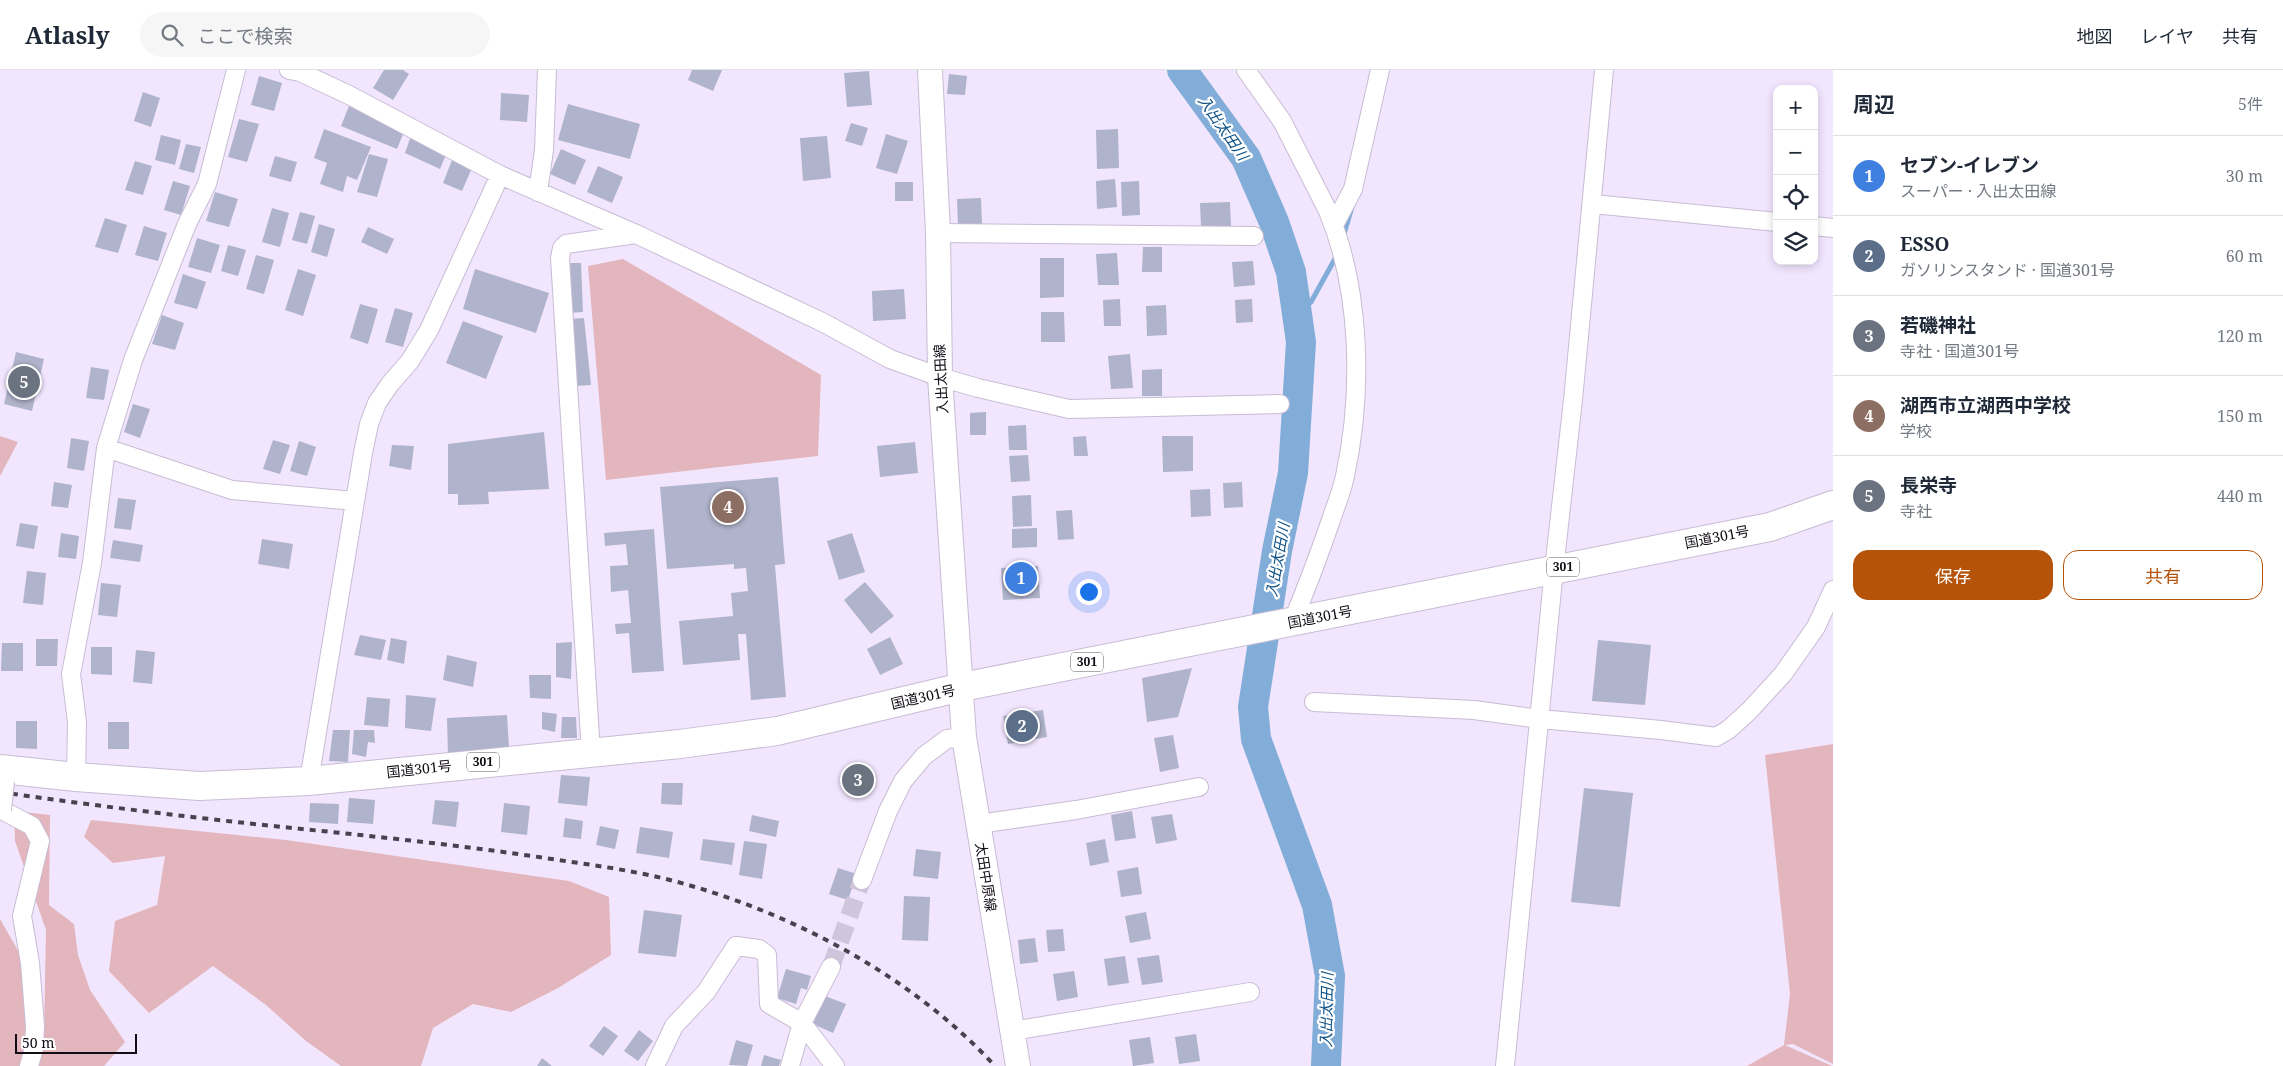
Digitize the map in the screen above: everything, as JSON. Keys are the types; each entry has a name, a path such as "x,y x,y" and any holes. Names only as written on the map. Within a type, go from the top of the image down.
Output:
{"highway":[{"name":"国道301号","path":"4,773 199,786 309,781 459,764 591,753 778,731 962,687 1770,527 1833,505"}],"main road":[{"name":"入出太田線","path":"930,70 938,233 940,377 962,687"},
{"name":"太田中原線","path":"962,687 964,736 1018,1066"}],"street":[{"path":"76,777 77,722 71,674 92,564 106,448 133,360 187,224 207,184 236,70"},
{"path":"289,70 300,72 349,95 500,175 636,234 824,324 890,359 940,377 1069,410 1280,404"},
{"path":"538,192 544,150 547,70"},
{"path":"1246,70 1282,122 1334,225 1352,300 1357,375 1354,421 1345,478 1314,571 1292,623"},
{"path":"1334,225 1353,189 1380,70"},
{"path":"1505,1066 1554,569 1593,204 1604,70"},
{"path":"309,781 367,433 377,403 410,360 429,330 500,175"},
{"path":"1593,204 1773,222"},
{"path":"1818,226 1833,228"},
{"path":"938,233 1254,236"},
{"path":"591,753 560,258 562,248 566,244 636,234"},
{"path":"106,448 232,490 355,501"},
{"path":"1314,702 1474,710 1540,719 1716,737 1728,730 1749,711 1783,674 1816,627 1833,590"},
{"path":"862,880 888,811 903,781 924,756 947,738 964,736"},
{"path":"4,773 2,810 32,826 40,841 22,916 30,963 35,1026 34,1048 29,1066"},
{"path":"978,824 1076,810 1200,787"},
{"path":"655,1066 674,1026 706,992 736,946 759,950 767,955 769,1004 802,1023 835,1066"},
{"path":"790,1066 802,1023 831,967"},
{"path":"1012,1031 1250,992"}],"shaded area":[{"path":"623,259 821,375 818,456 606,480 588,266"},
{"path":"0,436 18,442 0,476"},
{"path":"1833,744 1833,1064 1793,1044 1785,1045 1832,1066 1747,1066 1784,1045 1790,994 1765,755"},
{"path":"14,811 50,815 49,905 74,924 78,955 90,990 125,1042 104,1066 32,1066 44,1031 46,930 15,841"},
{"path":"91,820 286,840 569,881 609,897 611,955 558,988 511,1012 473,1004 433,1028 421,1066 341,1066 306,1041 266,1005 213,966 149,1013 109,971 115,921 157,905 165,856 113,863 84,837"},
{"path":"0,919 20,954 32,1022 20,1066 0,1066"}],"building":[{"path":"384,70 403,70 409,74 393,100 373,88"},
{"path":"692,70 722,70 713,91 688,80"},
{"path":"869,71 872,105 847,107 844,73"},
{"path":"949,74 967,76 965,95 947,94"},
{"path":"259,76 282,83 274,111 251,105"},
{"path":"143,92 160,98 151,127 134,121"},
{"path":"501,93 529,95 527,122 500,120"},
{"path":"568,104 640,124 630,159 558,140"},
{"path":"349,106 405,129 397,149 341,126"},
{"path":"239,119 259,124 247,162 228,157"},
{"path":"851,123 868,128 862,146 845,141"},
{"path":"324,129 371,147 357,180 347,176 343,192 320,184 327,163 314,158"},
{"path":"1118,129 1119,168 1097,169 1096,130"},
{"path":"412,133 448,150 440,169 405,153"},
{"path":"886,134 908,141 897,174 876,168"},
{"path":"161,135 181,140 175,165 155,160"},
{"path":"827,136 831,178 803,181 800,138"},
{"path":"186,144 201,147 194,173 179,169"},
{"path":"561,149 586,160 575,185 550,174"},
{"path":"369,154 388,159 377,197 357,192"},
{"path":"454,155 474,163 462,191 443,183"},
{"path":"275,156 297,162 291,182 269,176"},
{"path":"135,161 152,166 143,195 125,190"},
{"path":"598,166 623,177 612,203 587,192"},
{"path":"1115,179 1117,207 1097,209 1096,181"},
{"path":"173,181 190,186 181,215 164,210"},
{"path":"1139,181 1140,215 1122,216 1121,182"},
{"path":"895,182 913,182 913,201 895,201"},
{"path":"215,192 238,199 229,227 206,221"},
{"path":"981,198 982,225 958,226 957,199"},
{"path":"1230,202 1231,226 1201,227 1200,203"},
{"path":"272,208 289,213 280,247 262,242"},
{"path":"300,212 315,216 307,244 292,240"},
{"path":"105,218 127,225 118,253 95,247"},
{"path":"319,224 335,229 327,257 311,252"},
{"path":"144,226 167,233 158,261 135,255"},
{"path":"368,227 394,239 387,254 361,242"},
{"path":"197,238 220,245 211,273 188,267"},
{"path":"228,245 246,250 238,276 221,271"},
{"path":"1143,247 1162,247 1162,272 1142,272"},
{"path":"1117,253 1119,285 1098,285 1096,254"},
{"path":"256,255 274,260 264,294 246,289"},
{"path":"1040,258 1064,258 1064,297 1040,298"},
{"path":"1253,261 1255,285 1234,287 1232,262"},
{"path":"567,263 581,263 583,312 569,313"},
{"path":"298,269 316,275 303,316 285,310"},
{"path":"475,269 549,293 536,333 463,309"},
{"path":"183,274 206,282 197,309 174,303"},
{"path":"904,289 906,319 873,321 872,291"},
{"path":"1120,299 1121,326 1104,326 1103,300"},
{"path":"1252,299 1253,322 1236,323 1235,300"},
{"path":"360,304 378,309 368,344 350,338"},
{"path":"1166,305 1167,335 1147,336 1146,306"},
{"path":"395,308 413,313 403,347 385,342"},
{"path":"1041,312 1064,312 1065,342 1041,342"},
{"path":"162,315 184,323 175,350 152,344"},
{"path":"584,318 591,385 576,386 569,319"},
{"path":"463,321 503,336 486,379 446,363"},
{"path":"16,352 44,359 32,411 4,404"},
{"path":"1130,354 1133,388 1111,389 1108,356"},
{"path":"91,367 109,370 104,400 86,398"},
{"path":"1162,369 1162,396 1142,396 1142,370"},
{"path":"133,404 150,409 140,438 124,432"},
{"path":"986,412 986,435 970,435 970,413"},
{"path":"1026,425 1027,450 1009,450 1008,426"},
{"path":"544,432 549,489 488,492 489,504 458,505 458,494 448,494 448,444"},
{"path":"1086,436 1088,456 1074,456 1073,437"},
{"path":"1162,436 1193,436 1193,471 1163,472"},
{"path":"71,438 89,441 84,471 67,468"},
{"path":"273,440 290,445 280,474 263,469"},
{"path":"299,441 316,447 307,476 290,471"},
{"path":"915,442 918,473 880,477 877,446"},
{"path":"392,445 414,446 411,470 389,466"},
{"path":"1028,455 1030,481 1011,482 1009,456"},
{"path":"778,477 785,564 775,565 786,697 751,700 746,634 738,634 740,660 683,665 679,621 733,616 731,593 748,591 746,568 734,569 734,564 667,569 660,487"},
{"path":"54,482 72,485 68,508 51,506"},
{"path":"1242,482 1243,507 1224,508 1223,483"},
{"path":"1210,489 1211,516 1191,517 1190,490"},
{"path":"1031,495 1032,526 1013,527 1012,496"},
{"path":"118,498 136,500 131,530 114,528"},
{"path":"1072,510 1074,539 1058,540 1056,511"},
{"path":"20,523 38,526 34,549 16,546"},
{"path":"1037,528 1037,547 1012,548 1012,529"},
{"path":"654,529 664,671 632,673 629,633 616,634 615,624 631,623 628,590 611,592 610,566 628,565 626,544 605,546 604,533"},
{"path":"61,533 79,536 76,559 58,557"},
{"path":"852,533 865,572 839,580 827,541"},
{"path":"262,539 293,544 289,569 258,564"},
{"path":"113,540 143,545 140,562 110,558"},
{"path":"1038,566 1040,598 1003,600 1001,568"},
{"path":"27,571 46,573 43,605 23,603"},
{"path":"865,582 894,616 871,634 844,600"},
{"path":"101,583 121,585 117,617 98,615"},
{"path":"360,635 386,640 381,660 354,655"},
{"path":"890,637 903,664 880,675 867,649"},
{"path":"391,638 407,641 404,664 387,660"},
{"path":"36,639 58,639 57,666 36,666"},
{"path":"1598,640 1651,645 1645,705 1592,701"},
{"path":"572,642 571,679 556,677 556,643"},
{"path":"2,643 23,643 23,671 1,671"},
{"path":"91,647 112,647 112,675 91,674"},
{"path":"136,650 155,652 152,684 133,682"},
{"path":"447,655 477,662 473,687 443,680"},
{"path":"1192,668 1178,717 1147,722 1142,678"},
{"path":"529,675 551,675 551,699 530,698"},
{"path":"406,695 436,698 431,731 405,728"},
{"path":"367,697 390,699 388,727 364,725"},
{"path":"1043,710 1047,737 1008,744 1003,716"},
{"path":"542,712 557,714 555,732 542,729"},
{"path":"507,715 509,748 448,755 447,718"},
{"path":"562,717 576,717 577,738 561,738"},
{"path":"16,721 37,721 37,749 16,748"},
{"path":"108,722 129,722 129,749 108,749"},
{"path":"333,730 350,730 348,762 329,761"},
{"path":"354,730 374,730 375,743 368,742 366,757 352,754"},
{"path":"1173,735 1179,768 1160,772 1154,738"},
{"path":"561,775 590,777 587,806 558,803"},
{"path":"662,783 683,783 682,805 661,804"},
{"path":"1584,788 1633,793 1620,907 1571,902"},
{"path":"349,798 375,800 373,824 347,822"},
{"path":"435,800 459,802 456,827 432,824"},
{"path":"310,803 339,804 338,824 309,822"},
{"path":"504,803 530,806 527,835 501,832"},
{"path":"1132,811 1136,838 1115,841 1111,815"},
{"path":"1172,814 1177,840 1156,844 1151,817"},
{"path":"752,815 779,821 776,837 749,831"},
{"path":"565,818 583,821 581,839 563,837"},
{"path":"600,826 619,830 615,849 596,845"},
{"path":"640,827 673,832 669,858 636,853"},
{"path":"703,839 735,843 732,865 700,860"},
{"path":"1105,839 1109,862 1090,866 1086,843"},
{"path":"744,841 767,844 762,879 739,875"},
{"path":"916,849 941,852 938,879 913,876"},
{"path":"1138,867 1142,894 1121,897 1117,871"},
{"path":"838,868 857,874 848,900 829,894"},
{"path":"904,896 930,897 928,941 902,940"},
{"path":"644,910 682,915 676,957 638,953"},
{"path":"1146,912 1151,939 1130,943 1125,916"},
{"path":"1063,929 1065,951 1048,952 1046,930"},
{"path":"1035,938 1038,962 1020,964 1018,940"},
{"path":"1159,955 1163,982 1142,985 1137,958"},
{"path":"1125,956 1129,983 1108,986 1104,959"},
{"path":"786,969 811,976 807,990 801,988 796,1004 777,998"},
{"path":"1074,971 1078,997 1057,1001 1053,974"},
{"path":"825,996 846,1004 833,1033 813,1024"},
{"path":"604,1026 618,1036 603,1056 589,1046"},
{"path":"639,1030 653,1041 638,1061 624,1051"},
{"path":"1196,1034 1200,1061 1179,1064 1175,1037"},
{"path":"1150,1037 1154,1063 1133,1066 1129,1040"},
{"path":"736,1040 753,1045 747,1066 729,1065"},
{"path":"764,1055 781,1060 779,1066 761,1066"},
{"path":"542,1058 552,1066 537,1066"}],"waterway":[{"name":"入出太田川","path":"1182,70 1246,158 1274,222 1291,272 1301,342 1293,473 1277,551 1253,707 1256,739 1317,905 1330,976 1326,1066"},
{"path":"1343,237 1352,207"},
{"path":"1297,314 1311,302 1337,255"}],"tunnel":[{"path":"831,967 862,880"}],"railway":[{"path":"0,792 166,814 473,848 597,866 662,878 708,891 753,907 798,926 842,948 924,1002 961,1032 995,1066"}],"place":[{"name":"長栄寺","path":"24,382"},
{"name":"湖西市立湖西中学校","path":"728,507"},
{"name":"セブン-イレブン","path":"1021,578"},
{"name":"ESSO","path":"1022,726"},
{"name":"若磯神社","path":"858,780"}]}
